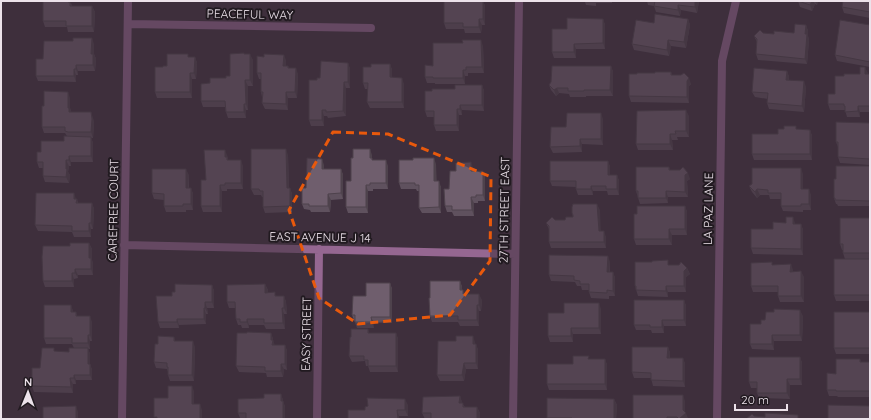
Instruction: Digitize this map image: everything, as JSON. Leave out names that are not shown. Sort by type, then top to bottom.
[{"type":"street","name":"CAREFREE COURT","points":[[122,419],[128,1]]},
{"type":"street","name":"27TH STREET EAST","points":[[512,419],[519,1]]},
{"type":"street","name":"LA PAZ LANE","points":[[717,419],[722,61],[736,1]]},
{"type":"street","name":"PEACEFUL WAY","points":[[128,24],[371,28]]},
{"type":"street","name":"EAST AVENUE J 14","points":[[124,244],[515,254]]},
{"type":"street","name":"EASY STREET","points":[[317,419],[319,249]]},
{"type":"highlighted area","points":[[333,132],[388,134],[491,177],[490,261],[450,315],[358,324],[319,298],[289,210]]},
{"type":"building","points":[[43,1],[68,1],[70,2],[70,6],[92,6],[92,26],[66,26],[66,21],[43,21]]},
{"type":"building","points":[[444,1],[483,1],[483,19],[479,19],[479,27],[463,27],[463,23],[444,23]]},
{"type":"building","points":[[655,1],[695,1],[695,7],[678,5],[678,10],[654,6]]},
{"type":"building","points":[[798,1],[812,1],[810,5]]},
{"type":"building","points":[[843,1],[870,1],[870,12],[842,7]]},
{"type":"building","points":[[655,14],[688,19],[684,42],[668,40],[667,50],[632,44],[636,20],[654,23]]},
{"type":"building","points":[[567,18],[603,19],[603,43],[574,44],[574,52],[552,52],[552,29],[567,29]]},
{"type":"building","points":[[840,20],[870,25],[870,62],[835,55]]},
{"type":"building","points":[[795,24],[806,25],[805,34],[807,34],[805,59],[756,54],[757,39],[754,36],[760,30],[763,33],[774,34],[774,31],[794,33]]},
{"type":"building","points":[[73,38],[92,38],[91,54],[93,54],[93,65],[76,65],[76,69],[74,69],[74,76],[36,76],[36,59],[43,59],[44,41],[73,41]]},
{"type":"building","points":[[462,40],[481,40],[482,67],[466,67],[466,70],[463,70],[463,78],[425,77],[425,65],[433,66],[433,43],[463,43]]},
{"type":"building","points":[[167,54],[188,54],[188,57],[195,57],[194,73],[190,73],[190,92],[155,92],[155,67],[167,66]]},
{"type":"building","points":[[230,54],[250,54],[250,80],[245,80],[246,104],[244,104],[244,112],[226,112],[225,101],[201,101],[201,84],[210,83],[210,78],[226,78],[226,76],[230,76]]},
{"type":"building","points":[[264,54],[284,55],[283,66],[288,66],[288,68],[296,68],[295,92],[286,92],[286,104],[262,103],[263,92],[261,92],[261,73],[257,73],[257,56],[264,57]]},
{"type":"building","points":[[321,61],[348,63],[348,82],[344,82],[343,111],[326,112],[326,110],[322,110],[322,120],[309,120],[309,80],[317,80],[317,78],[320,78]]},
{"type":"building","points":[[371,64],[390,64],[390,77],[402,78],[402,102],[367,102],[368,83],[363,83],[363,67],[371,67]]},
{"type":"building","points":[[552,66],[611,66],[610,90],[568,91],[568,88],[557,88],[554,90],[549,85],[551,82]]},
{"type":"building","points":[[860,67],[865,67],[865,74],[870,74],[870,106],[858,106],[858,111],[845,112],[844,104],[828,104],[828,94],[835,94],[835,76],[844,76],[844,74],[860,74]]},
{"type":"building","points":[[754,68],[787,71],[786,80],[804,81],[802,106],[767,103],[768,93],[752,92]]},
{"type":"building","points":[[671,72],[671,75],[681,75],[684,73],[689,78],[687,81],[687,97],[629,96],[629,74]]},
{"type":"building","points":[[455,85],[482,85],[482,105],[460,105],[460,109],[457,109],[457,125],[434,125],[434,111],[425,111],[425,91],[432,91],[432,89],[455,89]]},
{"type":"building","points":[[44,91],[68,92],[69,112],[91,112],[91,132],[68,132],[65,131],[65,127],[42,127]]},
{"type":"building","points":[[686,110],[686,131],[675,131],[676,134],[670,134],[670,144],[636,144],[637,111]]},
{"type":"building","points":[[567,113],[601,113],[601,139],[580,139],[580,146],[550,147],[551,127],[566,127]]},
{"type":"building","points":[[836,122],[870,123],[870,159],[838,157]]},
{"type":"building","points":[[784,126],[796,126],[796,129],[810,130],[810,154],[752,154],[752,134],[778,134],[778,129],[784,129]]},
{"type":"building","points":[[64,136],[91,137],[91,156],[69,156],[69,160],[66,160],[66,177],[43,176],[43,162],[37,162],[37,152],[41,152],[41,141],[64,141]]},
{"type":"building","points":[[251,149],[286,149],[287,188],[290,188],[290,206],[263,207],[263,191],[260,191],[259,189],[251,189]]},
{"type":"building","points":[[353,149],[370,149],[370,158],[372,158],[372,160],[386,160],[386,183],[370,183],[370,185],[366,185],[366,207],[346,207],[346,181],[351,181],[351,158],[353,158]]},
{"type":"building","points":[[204,150],[225,150],[225,157],[227,157],[227,160],[241,160],[241,183],[225,183],[225,185],[220,185],[220,206],[201,206],[201,180],[206,180]]},
{"type":"building","points":[[307,158],[322,159],[322,169],[341,169],[341,193],[328,194],[328,206],[309,206],[309,204],[302,204],[302,188],[306,188]]},
{"type":"building","points":[[413,158],[434,158],[434,181],[439,181],[439,207],[419,208],[419,185],[415,185],[415,183],[399,183],[399,160],[413,160]]},
{"type":"building","points":[[550,161],[608,161],[608,175],[617,175],[617,189],[606,189],[606,186],[591,186],[591,189],[576,189],[576,181],[550,181]]},
{"type":"building","points":[[471,162],[471,171],[483,171],[483,195],[471,197],[472,210],[452,210],[452,206],[445,206],[444,189],[449,189],[450,171],[456,171],[456,163]]},
{"type":"building","points":[[836,166],[870,166],[870,201],[835,200],[834,179],[836,179]]},
{"type":"building","points":[[636,167],[669,167],[669,170],[680,170],[683,167],[688,173],[685,175],[685,192],[666,191],[666,198],[638,198],[638,191],[636,191]]},
{"type":"building","points":[[752,168],[801,168],[801,189],[809,189],[809,204],[801,204],[801,206],[781,206],[781,193],[768,193],[768,190],[757,189],[755,192],[749,186],[752,184]]},
{"type":"building","points":[[152,169],[186,169],[186,188],[191,188],[191,204],[183,204],[183,206],[164,206],[164,194],[152,193]]},
{"type":"building","points":[[36,193],[74,193],[74,199],[77,199],[76,203],[92,203],[89,231],[72,231],[72,226],[35,225]]},
{"type":"building","points":[[573,204],[597,204],[599,231],[604,231],[604,242],[549,242],[549,226],[546,223],[552,217],[555,220],[565,220],[566,217],[573,217]]},
{"type":"building","points":[[637,206],[685,206],[685,229],[669,229],[669,239],[634,239],[634,214],[637,214]]},
{"type":"building","points":[[786,217],[793,217],[793,224],[801,224],[801,249],[751,248],[751,229],[773,229],[773,222],[786,223]]},
{"type":"building","points":[[840,218],[870,218],[870,253],[843,253],[843,244],[840,244]]},
{"type":"building","points":[[70,243],[89,243],[91,269],[75,269],[75,273],[72,273],[72,281],[43,281],[43,246],[70,246]]},
{"type":"building","points":[[549,255],[608,256],[607,272],[613,272],[613,291],[607,290],[607,293],[589,292],[589,284],[580,284],[580,281],[574,280],[574,276],[549,275]]},
{"type":"building","points":[[834,259],[870,259],[870,295],[834,295]]},
{"type":"building","points":[[668,260],[668,265],[679,265],[681,262],[687,268],[684,271],[684,286],[666,286],[666,291],[636,290],[635,262]]},
{"type":"building","points":[[772,262],[772,265],[791,264],[790,272],[801,271],[801,296],[778,296],[778,286],[751,286],[751,263]]},
{"type":"building","points":[[430,281],[460,281],[460,290],[463,290],[463,294],[479,294],[477,320],[458,320],[458,316],[430,316]]},
{"type":"building","points":[[366,283],[390,283],[390,317],[371,317],[372,322],[355,322],[355,315],[352,315],[353,296],[366,296]]},
{"type":"building","points":[[175,284],[212,285],[212,302],[205,302],[204,319],[177,319],[177,322],[158,322],[156,296],[172,296],[172,292],[175,292]]},
{"type":"building","points":[[265,284],[265,293],[275,292],[275,296],[284,296],[284,308],[282,308],[283,323],[264,323],[264,319],[247,319],[247,322],[240,322],[240,319],[236,319],[235,302],[227,302],[227,285]]},
{"type":"building","points":[[634,300],[684,300],[684,320],[662,320],[662,327],[634,325]]},
{"type":"building","points":[[564,303],[599,303],[599,328],[571,328],[571,336],[548,336],[548,313],[564,313]]},
{"type":"building","points":[[44,305],[71,305],[71,312],[76,312],[76,316],[90,316],[90,335],[88,335],[88,343],[72,343],[72,338],[44,338]]},
{"type":"building","points":[[774,309],[800,310],[800,335],[772,335],[772,344],[750,344],[750,324],[761,324],[761,320],[765,320],[766,312],[774,312]]},
{"type":"building","points":[[834,312],[870,312],[870,348],[834,348]]},
{"type":"building","points":[[351,329],[368,329],[368,333],[396,333],[396,366],[368,366],[368,360],[364,360],[364,356],[349,356]]},
{"type":"building","points":[[237,333],[271,333],[271,340],[273,340],[272,345],[285,345],[285,364],[281,364],[281,371],[265,371],[265,367],[236,366]]},
{"type":"building","points":[[158,336],[174,337],[174,341],[193,341],[192,375],[168,375],[167,363],[154,362],[155,344],[158,344]]},
{"type":"building","points":[[456,336],[473,336],[473,344],[476,344],[476,363],[464,363],[462,375],[437,375],[438,341],[456,341]]},
{"type":"building","points":[[632,347],[668,347],[667,358],[683,358],[683,381],[651,380],[651,373],[632,372]]},
{"type":"building","points":[[42,348],[54,348],[54,351],[69,352],[69,348],[88,348],[90,375],[74,375],[74,378],[70,378],[71,387],[32,386],[32,368],[40,368]]},
{"type":"building","points":[[573,356],[589,356],[588,359],[605,359],[605,384],[547,384],[547,364],[573,364]]},
{"type":"building","points":[[749,357],[800,357],[800,379],[787,379],[787,393],[757,393],[757,382],[749,382]]},
{"type":"building","points":[[836,359],[860,359],[860,362],[870,362],[870,391],[827,390],[827,373],[836,374]]},
{"type":"building","points":[[168,386],[192,386],[192,404],[200,404],[200,419],[157,419],[157,417],[154,417],[154,398],[168,398]]},
{"type":"building","points":[[264,394],[281,394],[281,401],[283,401],[283,419],[246,419],[246,413],[238,413],[238,399],[264,398]]},
{"type":"building","points":[[633,395],[683,395],[683,410],[686,413],[679,419],[677,417],[667,417],[667,419],[633,419]]},
{"type":"building","points":[[460,396],[459,403],[463,403],[463,407],[477,407],[477,419],[431,419],[431,413],[422,413],[423,397]]},
{"type":"building","points":[[367,398],[405,399],[405,410],[397,410],[398,419],[348,419],[348,410],[365,410],[365,407],[368,406]]},
{"type":"building","points":[[547,398],[614,399],[614,419],[547,418]]},
{"type":"building","points":[[828,405],[870,406],[870,419],[828,419]]},
{"type":"building","points":[[76,406],[76,419],[43,419],[43,407]]},
{"type":"building","points":[[765,413],[798,415],[798,419],[746,419],[752,414],[754,416],[765,417]]}]
